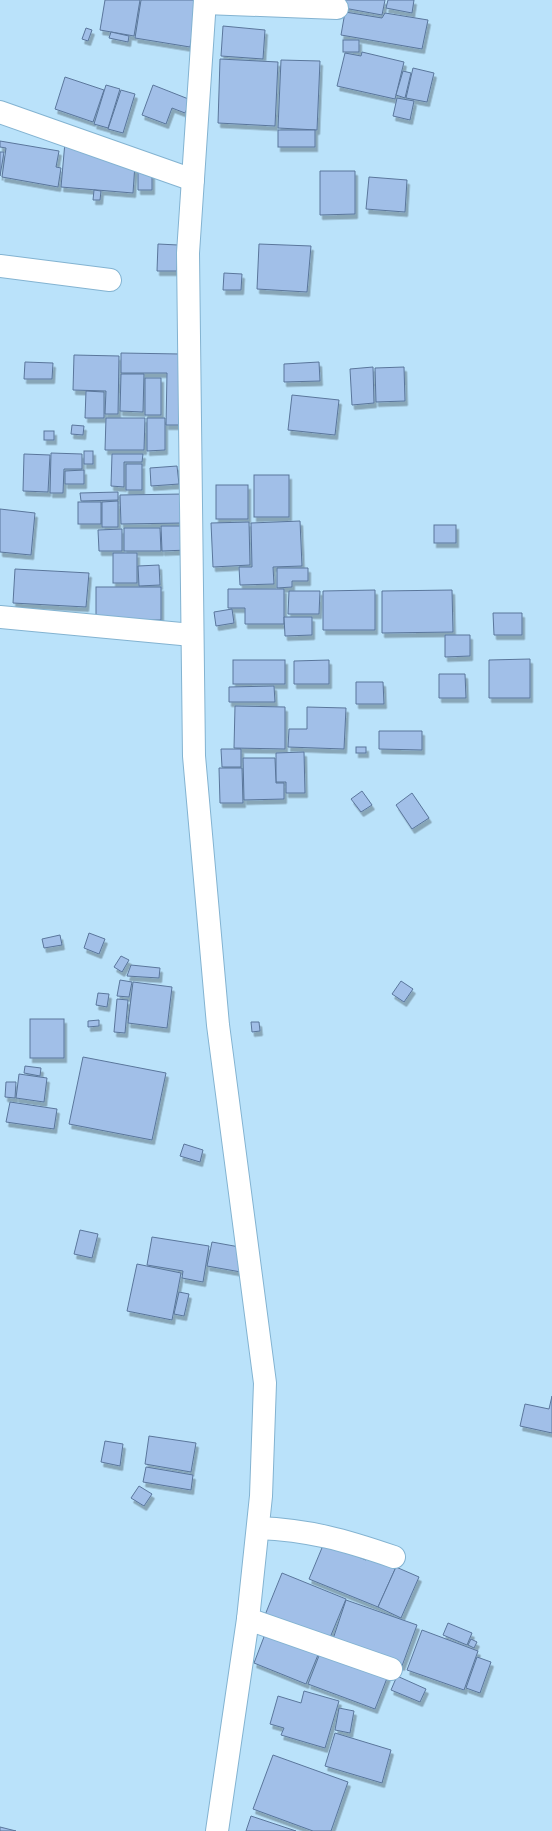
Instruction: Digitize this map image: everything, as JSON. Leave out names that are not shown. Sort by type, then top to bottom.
[{"type":"street","points":[[216,1831],[248,1618],[258,1528],[261,1496],[265,1383],[217,1017],[194,756],[188,253],[205,1],[337,8]]},
{"type":"street","points":[[0,112],[193,180]]},
{"type":"street","points":[[0,266],[110,280]]},
{"type":"street","points":[[0,617],[192,635]]},
{"type":"street","points":[[258,1528],[286,1529],[320,1534],[351,1542],[394,1557]]},
{"type":"street","points":[[248,1618],[392,1669]]},
{"type":"building","points":[[105,0],[140,0],[134,36],[100,30]]},
{"type":"building","points":[[141,0],[198,0],[190,47],[135,38]]},
{"type":"building","points":[[345,0],[385,0],[382,15],[344,8]]},
{"type":"building","points":[[388,0],[414,0],[412,13],[386,8]]},
{"type":"building","points":[[345,12],[382,18],[385,13],[428,20],[422,49],[341,35]]},
{"type":"building","points":[[223,26],[265,30],[263,59],[221,56]]},
{"type":"building","points":[[86,28],[92,30],[88,41],[82,39]]},
{"type":"building","points":[[111,32],[129,36],[128,42],[109,38]]},
{"type":"building","points":[[343,40],[359,40],[359,52],[343,52]]},
{"type":"building","points":[[362,52],[404,62],[395,99],[337,86],[345,53],[361,56]]},
{"type":"building","points":[[220,59],[278,62],[275,126],[218,123]]},
{"type":"building","points":[[281,60],[320,61],[317,130],[278,128]]},
{"type":"building","points":[[413,68],[434,73],[427,102],[406,98]]},
{"type":"building","points":[[403,71],[411,73],[405,98],[396,95]]},
{"type":"building","points":[[65,77],[104,90],[93,122],[55,109]]},
{"type":"building","points":[[106,85],[120,89],[108,128],[94,124]]},
{"type":"building","points":[[153,85],[191,100],[185,113],[172,108],[166,124],[142,115]]},
{"type":"building","points":[[121,90],[135,94],[123,133],[108,129]]},
{"type":"building","points":[[397,98],[414,101],[410,120],[393,116]]},
{"type":"building","points":[[278,130],[315,130],[315,147],[278,147]]},
{"type":"building","points":[[0,141],[59,151],[56,167],[61,168],[58,187],[2,177],[6,148],[0,147]]},
{"type":"building","points":[[65,142],[135,164],[133,193],[61,187]]},
{"type":"building","points":[[0,152],[4,152],[0,176]]},
{"type":"building","points":[[138,167],[152,168],[152,190],[138,190]]},
{"type":"building","points":[[320,171],[355,171],[355,214],[320,215]]},
{"type":"building","points":[[369,177],[407,180],[405,212],[366,209]]},
{"type":"building","points":[[94,190],[101,191],[100,200],[93,200]]},
{"type":"building","points":[[158,244],[178,245],[177,271],[157,271]]},
{"type":"building","points":[[259,244],[311,246],[307,292],[257,289]]},
{"type":"building","points":[[224,273],[242,274],[241,290],[223,290]]},
{"type":"building","points":[[121,353],[180,354],[179,425],[166,425],[167,373],[121,373]]},
{"type":"building","points":[[74,355],[119,356],[118,414],[105,414],[106,391],[73,390]]},
{"type":"building","points":[[25,362],[53,363],[52,379],[24,379]]},
{"type":"building","points":[[319,362],[320,381],[284,382],[284,364]]},
{"type":"building","points":[[373,367],[374,403],[352,405],[350,369]]},
{"type":"building","points":[[404,367],[405,401],[376,402],[375,368]]},
{"type":"building","points":[[121,374],[144,374],[143,412],[120,411]]},
{"type":"building","points":[[145,378],[161,378],[161,415],[145,415]]},
{"type":"building","points":[[86,391],[104,392],[104,418],[85,418]]},
{"type":"building","points":[[292,395],[339,400],[335,435],[288,430]]},
{"type":"building","points":[[106,418],[145,418],[144,450],[105,450]]},
{"type":"building","points":[[147,418],[165,418],[165,450],[147,451]]},
{"type":"building","points":[[72,425],[84,426],[83,435],[71,434]]},
{"type":"building","points":[[44,431],[54,431],[54,440],[44,440]]},
{"type":"building","points":[[84,451],[93,451],[93,464],[84,464]]},
{"type":"building","points":[[51,453],[82,454],[82,469],[64,469],[63,493],[50,493]]},
{"type":"building","points":[[24,454],[50,455],[48,492],[23,491]]},
{"type":"building","points":[[112,454],[143,454],[142,462],[124,462],[124,487],[111,486]]},
{"type":"building","points":[[126,464],[142,464],[142,490],[126,490]]},
{"type":"building","points":[[177,466],[179,484],[151,486],[150,468]]},
{"type":"building","points":[[84,470],[84,484],[65,484],[65,471]]},
{"type":"building","points":[[254,475],[289,475],[289,517],[254,517]]},
{"type":"building","points":[[216,485],[248,485],[248,519],[216,519]]},
{"type":"building","points":[[118,492],[118,500],[81,501],[80,493]]},
{"type":"building","points":[[183,494],[183,523],[121,524],[120,495]]},
{"type":"building","points":[[118,501],[118,527],[102,527],[102,502]]},
{"type":"building","points":[[78,502],[101,502],[101,524],[78,524]]},
{"type":"building","points":[[0,509],[35,513],[31,555],[0,552]]},
{"type":"building","points":[[300,521],[302,566],[273,567],[274,584],[240,585],[239,567],[252,567],[251,523]]},
{"type":"building","points":[[249,522],[250,565],[213,567],[211,523]]},
{"type":"building","points":[[434,525],[456,525],[456,543],[434,543]]},
{"type":"building","points":[[161,526],[188,526],[188,550],[162,551]]},
{"type":"building","points":[[124,528],[160,528],[161,551],[124,551]]},
{"type":"building","points":[[122,529],[122,551],[99,551],[98,530]]},
{"type":"building","points":[[113,553],[137,553],[137,583],[113,583]]},
{"type":"building","points":[[159,565],[160,585],[139,586],[138,566]]},
{"type":"building","points":[[277,568],[308,568],[308,581],[292,581],[292,587],[277,588]]},
{"type":"building","points":[[15,569],[89,573],[86,607],[13,603]]},
{"type":"building","points":[[96,587],[161,587],[161,620],[96,620]]},
{"type":"building","points":[[228,589],[284,589],[284,624],[245,624],[245,608],[228,608]]},
{"type":"building","points":[[375,590],[375,630],[323,630],[323,591]]},
{"type":"building","points":[[452,590],[453,632],[382,633],[382,591]]},
{"type":"building","points":[[289,591],[320,591],[319,614],[288,614]]},
{"type":"building","points":[[232,609],[234,623],[216,626],[214,612]]},
{"type":"building","points":[[493,613],[522,613],[522,635],[494,635]]},
{"type":"building","points":[[284,617],[312,617],[312,635],[285,636]]},
{"type":"building","points":[[445,635],[470,635],[470,656],[445,657]]},
{"type":"building","points":[[530,659],[530,698],[489,698],[489,660]]},
{"type":"building","points":[[233,660],[285,660],[285,684],[233,684]]},
{"type":"building","points":[[329,660],[329,684],[294,684],[294,661]]},
{"type":"building","points":[[439,674],[465,674],[466,698],[439,698]]},
{"type":"building","points":[[356,682],[383,682],[384,704],[356,704]]},
{"type":"building","points":[[274,686],[275,702],[229,702],[229,687]]},
{"type":"building","points":[[235,706],[285,707],[285,749],[234,748]]},
{"type":"building","points":[[307,707],[346,708],[344,749],[288,747],[289,729],[307,729]]},
{"type":"building","points":[[379,731],[422,731],[422,750],[379,749]]},
{"type":"building","points":[[356,747],[366,747],[366,753],[356,753]]},
{"type":"building","points":[[221,749],[241,749],[241,767],[222,767]]},
{"type":"building","points":[[304,752],[305,793],[286,793],[286,782],[276,782],[276,753]]},
{"type":"building","points":[[243,758],[275,758],[276,783],[284,783],[284,799],[244,800]]},
{"type":"building","points":[[219,768],[242,768],[243,803],[220,803]]},
{"type":"building","points":[[362,791],[372,805],[361,812],[351,799]]},
{"type":"building","points":[[412,793],[429,818],[412,829],[396,805]]},
{"type":"building","points":[[89,933],[105,939],[99,954],[84,948]]},
{"type":"building","points":[[60,935],[62,945],[44,948],[42,939]]},
{"type":"building","points":[[121,956],[129,960],[122,972],[114,967]]},
{"type":"building","points":[[131,965],[160,968],[159,978],[127,976]]},
{"type":"building","points":[[120,980],[132,982],[129,997],[117,996]]},
{"type":"building","points":[[401,981],[413,989],[404,1002],[392,994]]},
{"type":"building","points":[[133,982],[172,987],[167,1028],[128,1023]]},
{"type":"building","points":[[98,993],[109,994],[107,1007],[96,1005]]},
{"type":"building","points":[[117,999],[128,1000],[125,1033],[114,1032]]},
{"type":"building","points":[[30,1019],[64,1019],[64,1058],[30,1058]]},
{"type":"building","points":[[99,1020],[99,1026],[88,1027],[88,1021]]},
{"type":"building","points":[[251,1022],[259,1022],[260,1031],[252,1032]]},
{"type":"building","points":[[83,1057],[166,1073],[152,1140],[69,1124]]},
{"type":"building","points":[[25,1066],[41,1068],[40,1076],[24,1073]]},
{"type":"building","points":[[19,1074],[47,1078],[44,1102],[16,1098]]},
{"type":"building","points":[[6,1082],[16,1082],[15,1098],[5,1097]]},
{"type":"building","points":[[10,1102],[57,1109],[54,1129],[6,1122]]},
{"type":"building","points":[[184,1144],[203,1150],[200,1162],[180,1156]]},
{"type":"building","points":[[80,1230],[98,1234],[92,1258],[74,1254]]},
{"type":"building","points":[[152,1237],[209,1246],[203,1282],[182,1278],[183,1271],[147,1265]]},
{"type":"building","points":[[212,1242],[245,1248],[241,1272],[207,1266]]},
{"type":"building","points":[[137,1264],[181,1273],[172,1320],[127,1311]]},
{"type":"building","points":[[179,1292],[189,1294],[184,1316],[174,1314]]},
{"type":"building","points":[[552,1396],[552,1433],[520,1426],[525,1404],[549,1409]]},
{"type":"building","points":[[149,1436],[196,1443],[191,1472],[145,1464]]},
{"type":"building","points":[[105,1441],[123,1444],[120,1466],[101,1462]]},
{"type":"building","points":[[146,1467],[193,1475],[191,1490],[143,1482]]},
{"type":"building","points":[[139,1486],[152,1494],[144,1506],[131,1498]]},
{"type":"building","points":[[324,1543],[366,1560],[369,1555],[396,1567],[378,1607],[309,1579]]},
{"type":"building","points":[[396,1567],[419,1577],[401,1618],[378,1607]]},
{"type":"building","points":[[282,1573],[346,1599],[329,1640],[265,1615]]},
{"type":"building","points":[[346,1600],[417,1625],[402,1666],[332,1642]]},
{"type":"building","points":[[448,1623],[472,1633],[467,1645],[443,1635]]},
{"type":"building","points":[[267,1629],[320,1650],[306,1684],[254,1663]]},
{"type":"building","points":[[422,1630],[478,1651],[464,1690],[407,1670]]},
{"type":"building","points":[[471,1639],[477,1642],[474,1648],[468,1645]]},
{"type":"building","points":[[322,1648],[389,1673],[375,1709],[308,1684]]},
{"type":"building","points":[[477,1657],[491,1662],[480,1693],[466,1688]]},
{"type":"building","points":[[397,1676],[426,1689],[420,1702],[391,1690]]},
{"type":"building","points":[[304,1691],[339,1701],[325,1748],[281,1735],[284,1728],[270,1724],[278,1696],[301,1703]]},
{"type":"building","points":[[339,1708],[354,1711],[350,1733],[335,1730]]},
{"type":"building","points":[[335,1733],[391,1750],[382,1783],[325,1766]]},
{"type":"building","points":[[273,1755],[348,1782],[331,1831],[313,1831],[253,1809]]},
{"type":"building","points":[[251,1816],[296,1831],[246,1831]]},
{"type":"building","points":[[0,1827],[16,1831],[0,1831]]}]
